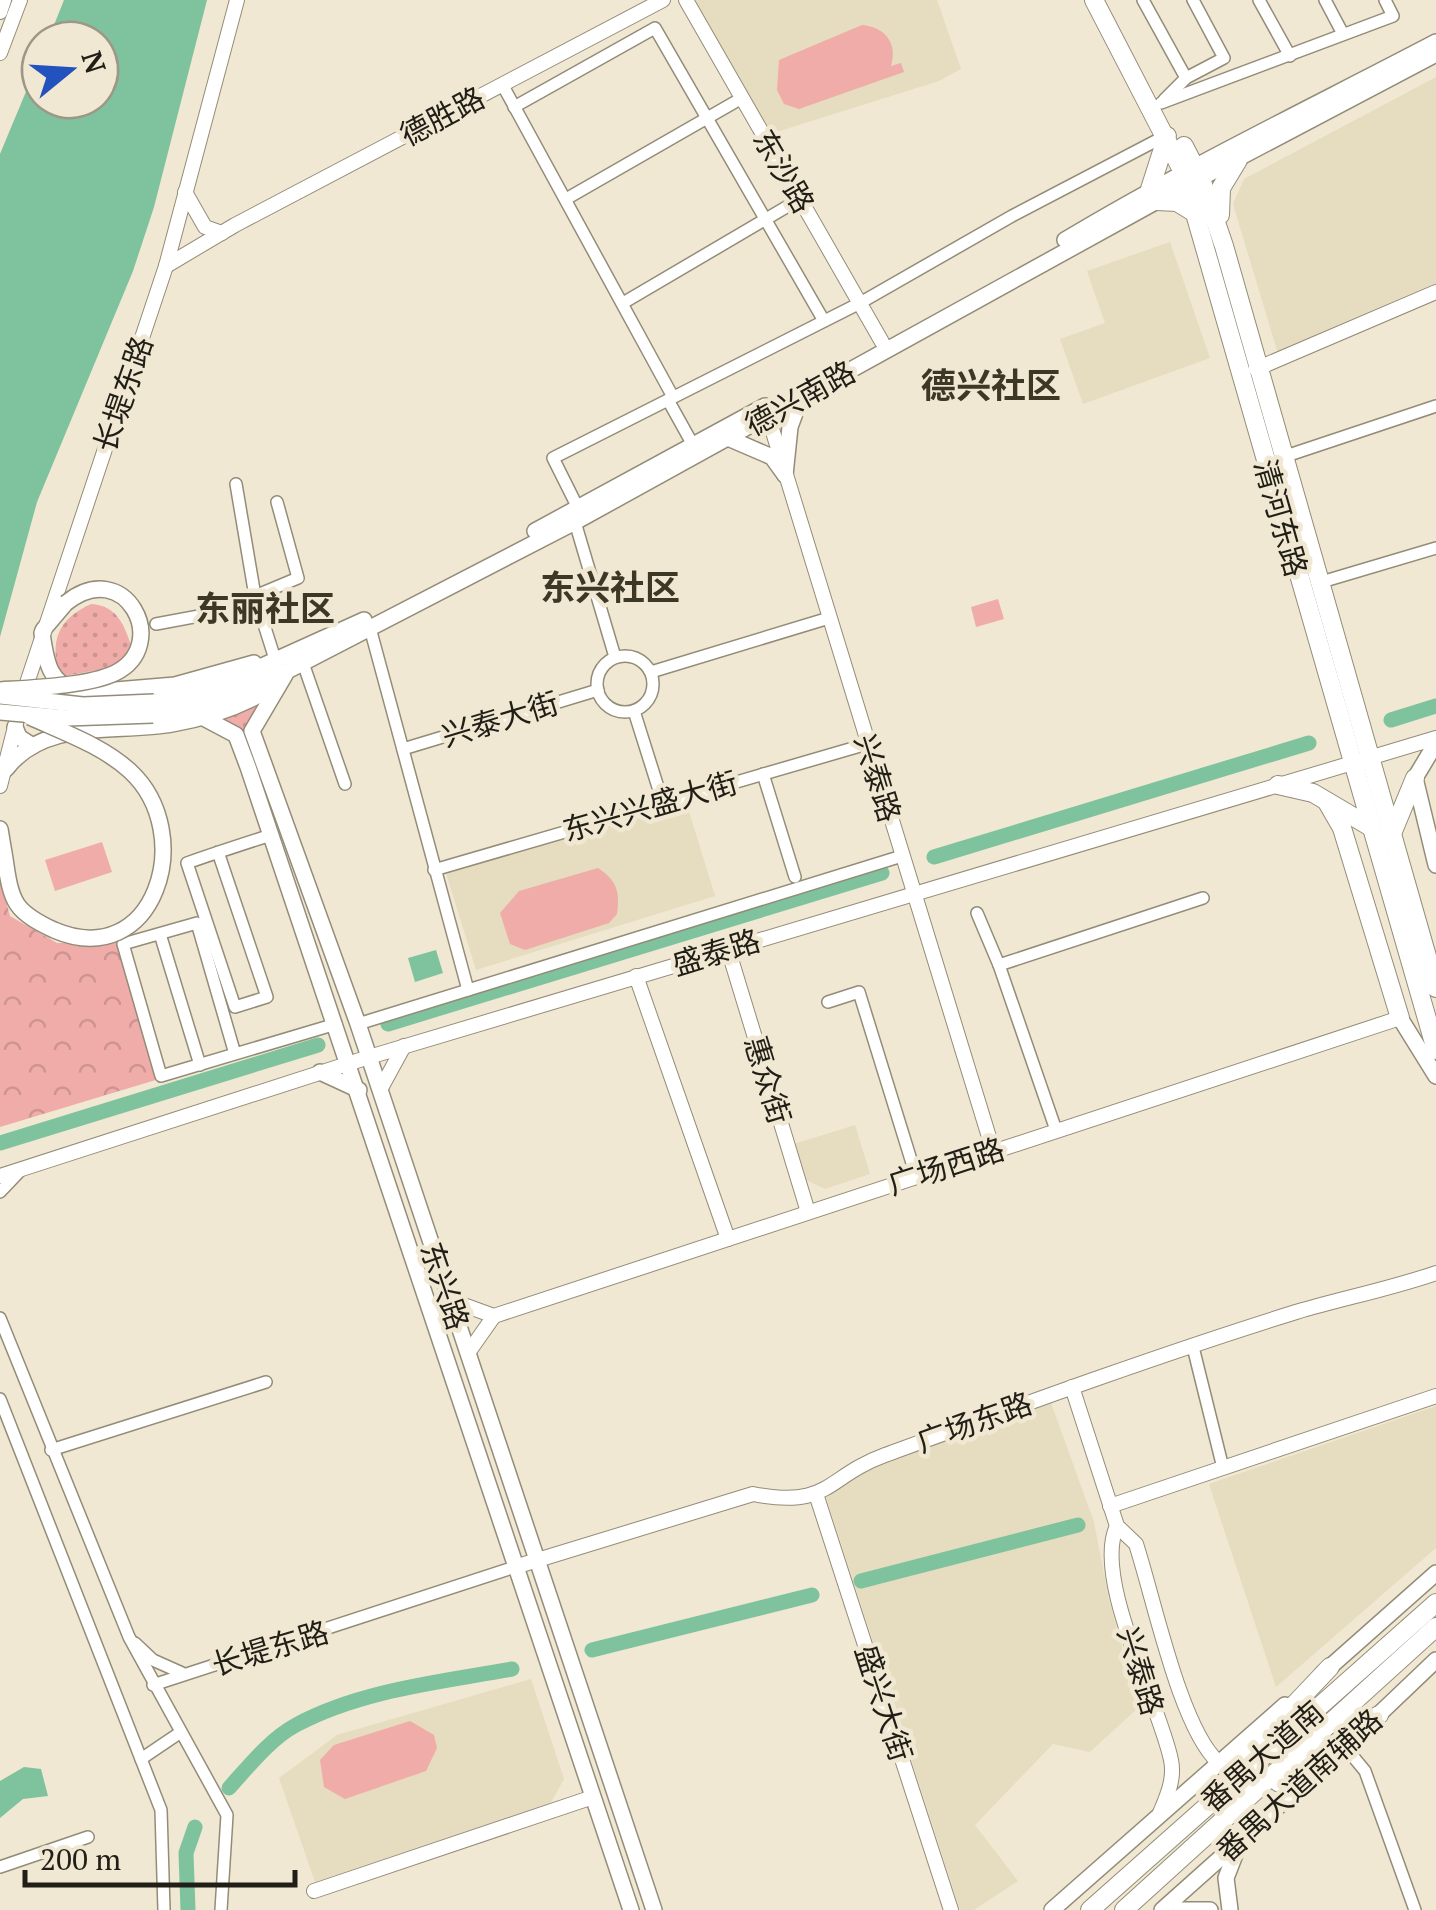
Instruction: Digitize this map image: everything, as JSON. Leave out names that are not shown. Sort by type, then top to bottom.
[{"type":"main road","name":"清河东路","points":[[1094,0],[1192,176],[1194,214],[1360,760],[1391,836],[1436,988]]},
{"type":"main road","name":"清河东路","points":[[1104,0],[1161,104],[1224,246],[1318,583],[1341,696]]},
{"type":"main road","name":"德兴南路","points":[[153,708],[207,691],[318,642],[728,438],[767,410],[882,342],[1436,42]]},
{"type":"main road","name":"德兴南路","points":[[1192,176],[1238,160],[1436,54]]},
{"type":"main road","points":[[1166,135],[1153,195],[1177,202],[1194,214]]},
{"type":"main road","points":[[1206,252],[1224,246],[1220,188],[1238,160]]},
{"type":"main road","name":"德兴南路","points":[[153,708],[212,702],[289,673],[576,515],[694,445],[801,397],[1153,195]]},
{"type":"main road","points":[[784,475],[790,427],[801,397]]},
{"type":"main road","points":[[728,438],[772,457],[784,475]]},
{"type":"main road","points":[[0,693],[113,674],[133,659],[140,632],[134,606],[115,591],[96,588],[66,602],[43,631],[53,678],[80,693]]},
{"type":"main road","points":[[82,731],[69,722],[64,706],[80,693],[175,684],[318,642]]},
{"type":"main road","points":[[6,769],[32,746],[82,731],[170,725],[202,717],[248,701],[289,673]]},
{"type":"main road","name":"东兴路","points":[[289,673],[252,730],[358,1024],[654,1910]]},
{"type":"main road","points":[[0,693],[67,704],[153,708]]},
{"type":"main road","points":[[0,712],[30,717],[153,708]]},
{"type":"main road","points":[[0,829],[16,903],[38,922],[76,937],[102,935],[127,925],[150,906],[162,874],[160,819],[134,774],[104,754],[30,717]]},
{"type":"main road","name":"东兴路","points":[[202,717],[236,735],[350,1063],[630,1910]]},
{"type":"main road","points":[[16,727],[19,737],[32,746]]},
{"type":"main road","points":[[1391,836],[1436,740]]},
{"type":"main road","name":"清河东路","points":[[1360,760],[1369,826],[1436,1050]]},
{"type":"main road","points":[[1415,778],[1436,865]]},
{"type":"main road","points":[[1278,785],[1314,793],[1369,826]]},
{"type":"main road","points":[[1327,802],[1342,828],[1400,1018],[1436,1076]]},
{"type":"main road","points":[[1366,906],[1389,898]]},
{"type":"main road","points":[[324,990],[343,984]]},
{"type":"main road","points":[[320,1072],[359,1090]]},
{"type":"main road","points":[[374,1137],[393,1130]]},
{"type":"main road","points":[[1052,1910],[1436,1574]]},
{"type":"main road","name":"番禺大道南","points":[[1124,1910],[1432,1618]]},
{"type":"main road","name":"番禺大道南","points":[[1090,1910],[1432,1618]]},
{"type":"main road","name":"番禺大道南辅路","points":[[1162,1910],[1346,1748],[1436,1660]]},
{"type":"main road","points":[[1145,1860],[1330,1667]]},
{"type":"main road","points":[[1221,1822],[1379,1715]]},
{"type":"main road","points":[[1230,1910],[1226,1878],[1244,1837]]},
{"type":"main road","points":[[1181,1910],[1210,1910]]},
{"type":"street","points":[[0,12],[4,0]]},
{"type":"street","points":[[0,53],[20,0]]},
{"type":"street","name":"长堤东路","points":[[0,786],[43,631],[166,266],[236,0]]},
{"type":"street","name":"德胜路","points":[[166,266],[664,0]]},
{"type":"street","name":"东沙路","points":[[686,0],[882,342]]},
{"type":"street","points":[[1144,0],[1186,78]]},
{"type":"street","points":[[1161,104],[1186,78],[1224,58],[1193,0]]},
{"type":"street","points":[[1259,0],[1290,56]]},
{"type":"street","points":[[1325,0],[1343,34]]},
{"type":"street","points":[[1161,104],[1393,16],[1384,0]]},
{"type":"street","points":[[514,107],[655,28],[824,321]]},
{"type":"street","points":[[502,84],[623,303],[694,445]]},
{"type":"street","points":[[566,199],[742,98]]},
{"type":"street","points":[[662,803],[634,711],[652,695],[651,672],[632,656],[615,657],[576,515],[552,458],[860,303],[1012,216],[1166,135]]},
{"type":"street","points":[[186,192],[205,228],[222,233]]},
{"type":"street","points":[[623,303],[800,199]]},
{"type":"street","points":[[1256,368],[1436,292]]},
{"type":"street","points":[[1283,457],[1436,406]]},
{"type":"street","name":"兴泰路","points":[[767,410],[993,1150]]},
{"type":"street","points":[[236,484],[256,600],[274,656]]},
{"type":"street","points":[[156,624],[256,600],[298,578],[278,502]]},
{"type":"street","points":[[1318,583],[1436,548]]},
{"type":"street","points":[[651,672],[828,618]]},
{"type":"street","points":[[370,628],[468,990]]},
{"type":"street","name":"兴泰大街","points":[[615,657],[601,668],[598,690],[616,711],[634,711]]},
{"type":"street","points":[[289,673],[344,784]]},
{"type":"street","name":"兴泰大街","points":[[403,749],[598,690]]},
{"type":"street","name":"盛泰路","points":[[0,1176],[404,1046],[1436,740]]},
{"type":"street","name":"东兴兴盛大街","points":[[434,870],[867,744]]},
{"type":"street","points":[[763,774],[794,877]]},
{"type":"street","points":[[218,852],[266,997],[235,1007],[187,862],[271,834]]},
{"type":"street","points":[[358,1024],[902,856]]},
{"type":"street","points":[[999,965],[1203,898]]},
{"type":"street","points":[[977,913],[1056,1130]]},
{"type":"street","points":[[236,1054],[197,922],[123,944],[161,1076],[200,1064],[236,1054],[336,1024]]},
{"type":"street","points":[[160,934],[200,1064]]},
{"type":"street","name":"惠众街","points":[[728,949],[808,1212]]},
{"type":"street","points":[[636,976],[728,1239]]},
{"type":"street","points":[[828,1002],[859,992],[916,1176]]},
{"type":"street","name":"广场西路","points":[[494,1316],[1400,1018]]},
{"type":"street","points":[[380,1090],[404,1046]]},
{"type":"street","points":[[0,1192],[22,1169]]},
{"type":"street","name":"广场东路","points":[[816,1496],[877,1458],[1072,1387],[1299,1312],[1436,1273]]},
{"type":"street","points":[[450,1300],[494,1316],[468,1353]]},
{"type":"street","points":[[0,1318],[128,1637],[178,1734],[226,1814],[220,1910]]},
{"type":"street","points":[[1193,1347],[1224,1468]]},
{"type":"street","points":[[51,1450],[266,1382]]},
{"type":"street","name":"兴泰路","points":[[1072,1387],[1117,1526],[1136,1544],[1189,1721],[1203,1749],[1218,1762]]},
{"type":"street","points":[[1110,1506],[1436,1396]]},
{"type":"street","points":[[0,1399],[162,1810],[164,1910]]},
{"type":"street","points":[[518,1566],[753,1494],[784,1499],[816,1496]]},
{"type":"street","name":"盛兴大街","points":[[816,1496],[951,1910]]},
{"type":"street","name":"兴泰路","points":[[1117,1526],[1111,1538],[1118,1592],[1172,1762],[1171,1786],[1160,1813]]},
{"type":"street","name":"长堤东路","points":[[128,1637],[153,1660],[182,1673],[257,1655],[518,1566]]},
{"type":"street","points":[[153,1685],[182,1673]]},
{"type":"street","points":[[141,1759],[178,1734]]},
{"type":"street","points":[[1346,1748],[1365,1771],[1415,1910]]},
{"type":"street","points":[[314,1891],[593,1796]]},
{"type":"street","points":[[0,1867],[88,1837]]},
{"type":"shaded area","points":[[64,0],[207,0],[154,207],[133,271],[37,502],[0,637],[0,154],[20,106],[20,120],[120,120],[120,20],[56,20]]},
{"type":"shaded area","points":[[695,0],[937,0],[961,69],[939,81],[770,134]]},
{"type":"shaded area","points":[[1436,77],[1436,288],[1279,357],[1233,204],[1244,179]]},
{"type":"shaded area","points":[[1170,242],[1210,358],[1083,404],[1060,339],[1105,323],[1087,271]]},
{"type":"shaded area","points":[[686,802],[715,896],[476,970],[446,873]]},
{"type":"shaded area","points":[[436,950],[443,973],[415,982],[408,958]]},
{"type":"shaded area","points":[[855,1125],[870,1174],[825,1189],[806,1180],[794,1144]]},
{"type":"shaded area","points":[[1051,1403],[1094,1522],[1109,1600],[1139,1707],[1090,1752],[1053,1744],[975,1825],[1018,1881],[974,1910],[960,1910],[825,1494],[885,1461]]},
{"type":"shaded area","points":[[1436,1406],[1436,1548],[1276,1687],[1209,1484]]},
{"type":"shaded area","points":[[531,1679],[564,1779],[550,1804],[315,1882],[279,1778],[337,1735]]},
{"type":"shaded area","points":[[24,1767],[41,1769],[48,1796],[23,1799],[0,1818],[0,1781]]},
{"type":"green space","points":[[862,25],[877,29],[888,38],[893,50],[891,66],[901,63],[904,72],[799,109],[784,104],[777,90],[779,60]]},
{"type":"green space","points":[[998,599],[1004,619],[976,627],[971,607]]},
{"type":"green space","points":[[91,604],[114,613],[132,648],[119,666],[60,677],[56,653],[59,633],[71,617]]},
{"type":"green space","points":[[263,697],[246,736],[218,715]]},
{"type":"green space","points":[[102,842],[112,872],[55,891],[45,860]]},
{"type":"green space","points":[[598,868],[613,882],[617,893],[617,914],[609,923],[525,950],[510,944],[500,913],[519,891]]},
{"type":"green space","points":[[0,878],[10,916],[57,943],[121,943],[159,1079],[0,1127]]},
{"type":"green space","points":[[410,1721],[434,1735],[437,1748],[426,1771],[345,1799],[324,1787],[320,1760],[334,1745]]},
{"type":"waterway","points":[[1391,720],[1436,706]]},
{"type":"waterway","points":[[934,857],[1309,743]]},
{"type":"waterway","points":[[388,1024],[882,873]]},
{"type":"waterway","points":[[0,1143],[318,1045]]},
{"type":"waterway","points":[[861,1581],[1078,1525]]},
{"type":"waterway","points":[[592,1650],[812,1595]]},
{"type":"waterway","points":[[229,1788],[277,1738],[321,1713],[374,1695],[512,1669]]},
{"type":"waterway","points":[[188,1910],[186,1853],[195,1827]]},
{"type":"district","name":"德兴社区","points":[[991,385]]},
{"type":"district","name":"东兴社区","points":[[610,587]]},
{"type":"district","name":"东丽社区","points":[[265,608]]}]
